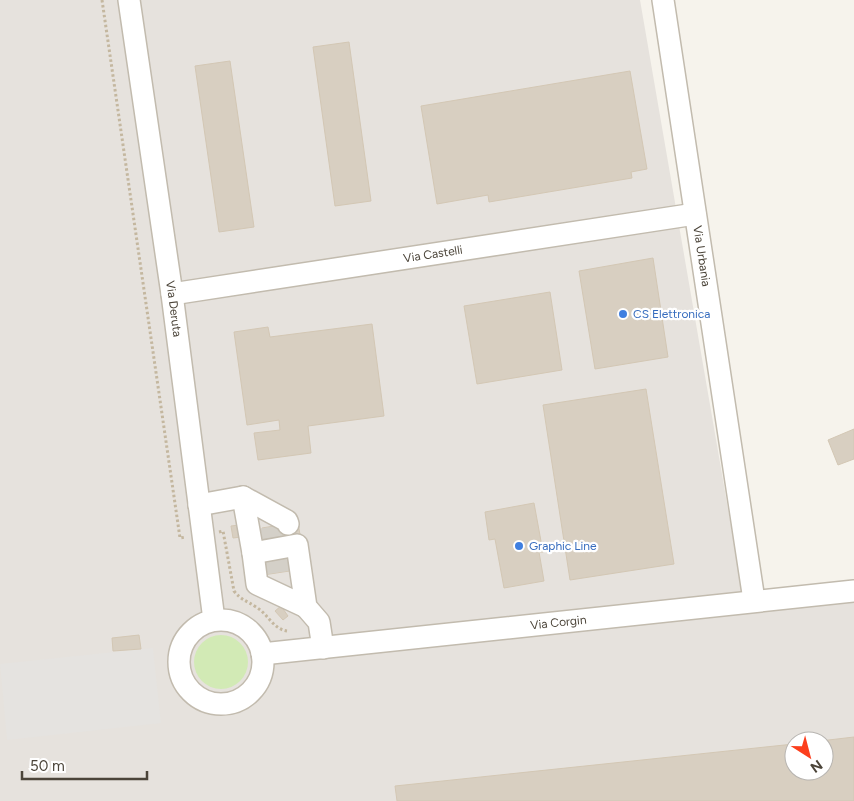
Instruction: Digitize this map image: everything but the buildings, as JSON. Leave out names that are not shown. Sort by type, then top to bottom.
[{"type":"street","name":"Via Deruta","points":[[128,0],[172,294],[214,620]]},
{"type":"street","name":"Via Urbania","points":[[663,0],[754,600]]},
{"type":"street","name":"Via Castelli","points":[[172,294],[695,214]]},
{"type":"street","points":[[199,505],[243,497]]},
{"type":"street","points":[[243,497],[276,549],[300,604],[319,622],[323,648]]},
{"type":"street","points":[[243,497],[276,549]]},
{"type":"street","points":[[276,549],[297,545],[300,604]]},
{"type":"street","name":"Via Corgin","points":[[262,654],[754,600],[854,591]]},
{"type":"street","points":[[214,620],[227,620],[240,624],[258,642],[262,654],[263,668],[259,681],[250,692],[239,700],[226,704],[212,703],[199,698],[188,690],[178,664],[184,640],[202,624],[214,620]]},
{"type":"shaded area","points":[[0,0],[640,0],[746,613],[854,602],[854,801],[0,801]]},
{"type":"shaded area","points":[[153,648],[161,723],[7,740],[0,664]]},
{"type":"green space","points":[[216,635],[226,635],[236,639],[244,647],[248,662],[244,677],[236,685],[226,689],[216,689],[206,685],[198,677],[194,667],[194,657],[198,647],[206,639]]},
{"type":"tunnel","points":[[271,527],[273,540]]},
{"type":"tunnel","points":[[286,557],[288,571]]},
{"type":"tunnel","points":[[266,560],[268,574]]},
{"type":"place","name":"CS Elettronica","points":[[623,314]]},
{"type":"place","name":"Graphic Line","points":[[519,546]]}]
